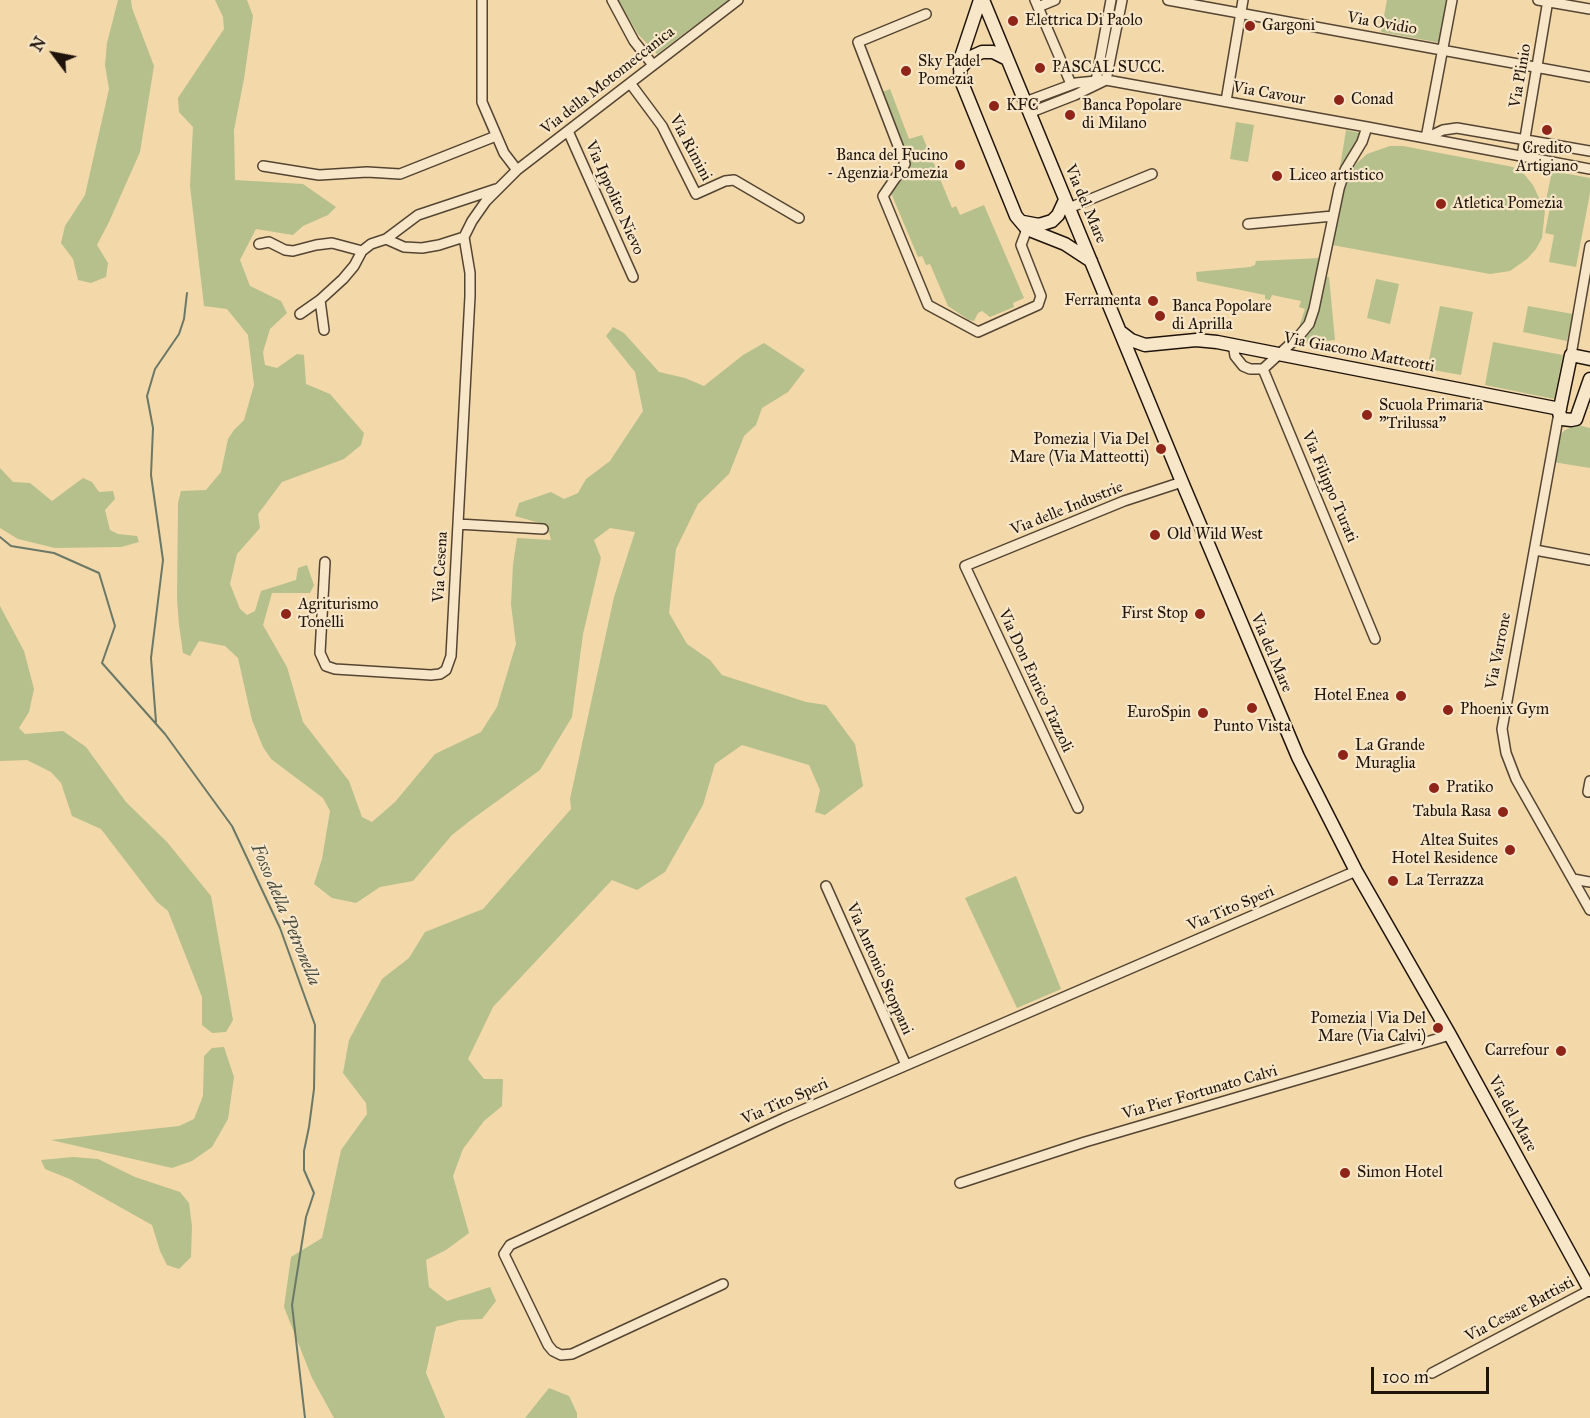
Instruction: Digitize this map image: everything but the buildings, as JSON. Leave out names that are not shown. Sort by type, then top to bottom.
[{"type":"main road","name":"Via del Mare","points":[[981,0],[1286,731],[1356,871],[1450,1035],[1590,1290]]},
{"type":"main road","points":[[981,0],[960,60],[960,78],[1023,225],[1065,244],[1091,261]]},
{"type":"main road","points":[[966,40],[978,31],[997,35]]},
{"type":"main road","points":[[959,70],[966,60],[978,52],[990,51],[1007,59]]},
{"type":"main road","points":[[1023,225],[1052,221],[1067,204]]},
{"type":"main road","points":[[1065,244],[1073,236],[1076,225]]},
{"type":"main road","points":[[1065,244],[1084,243]]},
{"type":"main road","points":[[1120,332],[1136,342],[1150,346]]},
{"type":"main road","name":"Via Giacomo Matteotti","points":[[1150,346],[1196,340],[1233,345],[1560,411],[1564,420],[1576,419]]},
{"type":"main road","points":[[1135,370],[1139,356],[1150,346]]},
{"type":"main road","points":[[1571,354],[1590,359]]},
{"type":"main road","name":"Via Varrone","points":[[1560,411],[1571,354]]},
{"type":"main road","points":[[1576,419],[1590,379]]},
{"type":"street","points":[[482,0],[482,98],[496,136],[507,158],[517,170]]},
{"type":"street","points":[[612,0],[634,41],[653,65]]},
{"type":"street","name":"Via della Motomeccanica","points":[[464,237],[472,221],[498,188],[517,170],[738,0]]},
{"type":"street","points":[[1055,0],[1036,3],[1071,84]]},
{"type":"street","points":[[1101,81],[1111,0]]},
{"type":"street","points":[[1027,107],[1080,93],[1101,81],[1122,0]]},
{"type":"street","name":"Via Ovidio","points":[[1168,0],[1590,77]]},
{"type":"street","points":[[1226,102],[1243,0]]},
{"type":"street","points":[[1426,138],[1452,0]]},
{"type":"street","points":[[1538,0],[1590,9]]},
{"type":"street","name":"Via Plinio","points":[[1522,156],[1548,1]]},
{"type":"street","points":[[926,14],[858,42],[905,164],[883,196],[928,305],[978,332],[1038,304],[1041,296],[1021,245],[1023,225]]},
{"type":"street","name":"Via Cavour","points":[[1027,107],[1071,84],[1101,81],[1367,127],[1590,169]]},
{"type":"street","name":"Via Rimini","points":[[630,83],[659,122],[696,194],[725,181],[734,180],[799,218]]},
{"type":"street","points":[[1233,345],[1235,356],[1243,366],[1250,369],[1263,369],[1299,336],[1311,320],[1342,178],[1362,142],[1367,127]]},
{"type":"street","points":[[1426,138],[1438,131],[1457,128],[1590,151]]},
{"type":"street","name":"Via Ippolito Nievo","points":[[568,132],[633,277]]},
{"type":"street","points":[[263,166],[319,175],[367,172],[400,174],[496,136]]},
{"type":"street","points":[[1067,204],[1152,174]]},
{"type":"street","name":"Via della Motomeccanica","points":[[362,251],[386,239],[417,215],[498,188]]},
{"type":"street","points":[[1248,224],[1334,216]]},
{"type":"street","points":[[386,239],[406,247],[422,248],[464,237]]},
{"type":"street","name":"Via Cesena","points":[[325,562],[320,653],[326,666],[335,669],[431,675],[440,674],[448,668],[451,656],[470,296],[470,273],[464,237]]},
{"type":"street","points":[[258,244],[269,242],[290,251],[322,244],[334,244],[362,251],[350,272],[320,300],[300,314]]},
{"type":"street","name":"Via Varrone","points":[[1571,354],[1590,246]]},
{"type":"street","points":[[320,300],[324,330]]},
{"type":"street","name":"Via Filippo Turati","points":[[1263,369],[1376,639]]},
{"type":"street","name":"Via Varrone","points":[[1560,411],[1503,714],[1502,733],[1513,772],[1590,910]]},
{"type":"street","name":"Via Varrone","points":[[1553,451],[1562,432],[1576,419]]},
{"type":"street","name":"Via delle Industrie","points":[[965,566],[1124,501],[1182,482]]},
{"type":"street","points":[[458,524],[543,529]]},
{"type":"street","points":[[1535,550],[1590,560]]},
{"type":"street","name":"Via Don Enrico Tazzoli","points":[[965,566],[1078,808]]},
{"type":"street","points":[[1588,792],[1590,781]]},
{"type":"street","name":"Via Tito Speri","points":[[723,1284],[572,1354],[564,1355],[555,1353],[549,1347],[504,1254],[510,1245],[769,1125],[1356,871]]},
{"type":"street","points":[[1573,879],[1590,882]]},
{"type":"street","name":"Via Antonio Stoppani","points":[[826,886],[906,1065]]},
{"type":"street","name":"Via Pier Fortunato Calvi","points":[[960,1183],[1096,1139],[1450,1035]]},
{"type":"street","name":"Via Cesare Battisti","points":[[1432,1373],[1590,1290]]},
{"type":"green space","points":[[118,0],[131,0],[154,66],[140,152],[97,245],[108,263],[106,277],[91,283],[78,280],[73,259],[61,243],[65,226],[85,195],[109,89],[105,65],[107,43]]},
{"type":"green space","points":[[215,0],[247,0],[253,16],[234,130],[235,180],[303,184],[336,207],[328,215],[303,226],[293,235],[256,229],[240,260],[250,286],[281,301],[287,313],[270,329],[263,352],[265,365],[277,368],[297,354],[304,355],[306,384],[330,394],[364,433],[361,445],[344,459],[282,482],[258,514],[260,528],[237,554],[230,584],[240,609],[247,615],[255,611],[261,591],[296,580],[298,568],[307,565],[314,585],[310,593],[272,593],[263,625],[287,667],[303,722],[349,781],[362,817],[372,822],[395,802],[435,754],[481,732],[497,707],[516,644],[511,604],[517,538],[551,540],[547,525],[515,516],[519,503],[551,492],[564,499],[578,493],[586,479],[610,461],[643,411],[635,372],[606,336],[613,327],[624,333],[659,372],[685,378],[704,386],[743,355],[764,343],[805,370],[788,392],[762,408],[756,425],[744,436],[729,474],[698,504],[676,549],[669,613],[687,644],[710,660],[722,675],[806,702],[826,705],[855,744],[863,786],[825,815],[815,812],[820,790],[809,765],[742,745],[715,764],[703,805],[665,872],[637,890],[612,880],[493,1007],[468,1059],[484,1079],[503,1079],[502,1106],[484,1121],[463,1149],[453,1176],[469,1233],[446,1250],[426,1260],[429,1287],[447,1301],[490,1287],[496,1301],[482,1319],[459,1320],[436,1327],[426,1373],[445,1418],[334,1418],[312,1378],[284,1307],[291,1257],[322,1238],[341,1150],[367,1114],[366,1103],[343,1073],[349,1040],[382,979],[409,958],[425,932],[483,909],[571,809],[570,799],[614,597],[635,532],[610,528],[594,540],[601,558],[583,634],[572,717],[540,770],[452,835],[413,881],[380,887],[356,903],[332,898],[314,884],[322,859],[330,811],[323,798],[271,759],[263,747],[252,720],[238,658],[225,646],[199,641],[190,656],[183,653],[179,625],[178,503],[181,491],[206,490],[221,472],[228,439],[244,420],[254,385],[248,335],[227,309],[204,306],[190,186],[193,127],[179,112],[178,98],[224,29],[223,17]]},
{"type":"green space","points":[[618,0],[729,0],[657,54],[638,34]]},
{"type":"green space","points":[[1387,0],[1449,0],[1441,43],[1381,32]]},
{"type":"green space","points":[[890,89],[909,139],[922,135],[952,208],[956,206],[960,215],[984,205],[1024,298],[1013,303],[1014,307],[990,317],[982,311],[978,313],[974,321],[969,320],[948,306],[930,264],[926,265],[922,256],[918,257],[891,193],[892,187],[903,173],[911,169],[880,93]]},
{"type":"green space","points":[[1236,122],[1254,125],[1248,162],[1230,159]]},
{"type":"green space","points":[[1346,130],[1360,133],[1340,167]]},
{"type":"green space","name":"Atletica Pomezia","points":[[1390,146],[1403,146],[1513,167],[1524,174],[1533,185],[1545,211],[1542,238],[1536,249],[1527,259],[1510,271],[1490,274],[1332,245],[1344,184],[1349,174],[1367,154]]},
{"type":"green space","points":[[1552,171],[1590,178],[1590,193],[1576,267],[1549,262],[1554,235],[1545,233],[1550,207],[1545,205]]},
{"type":"green space","points":[[1321,258],[1308,319],[1292,336],[1299,327],[1305,309],[1299,307],[1301,301],[1272,295],[1270,300],[1265,299],[1265,295],[1197,281],[1196,272],[1250,267],[1255,265],[1256,261]]},
{"type":"green space","points":[[1325,276],[1329,277],[1335,340],[1298,344],[1316,321]]},
{"type":"green space","points":[[1376,279],[1399,284],[1390,324],[1367,318]]},
{"type":"green space","points":[[1440,306],[1473,312],[1461,375],[1427,369]]},
{"type":"green space","points":[[1528,306],[1573,314],[1567,341],[1523,332]]},
{"type":"green space","points":[[1493,342],[1563,355],[1554,399],[1485,385]]},
{"type":"green space","points":[[1578,425],[1590,428],[1590,468],[1553,462],[1562,433]]},
{"type":"green space","points":[[0,468],[13,482],[30,483],[52,501],[83,478],[92,482],[99,492],[113,491],[115,499],[105,510],[110,530],[118,534],[137,536],[139,542],[121,547],[55,548],[18,539],[0,528]]},
{"type":"green space","points":[[0,606],[24,651],[34,689],[29,712],[19,728],[25,734],[63,731],[86,747],[126,802],[167,842],[211,896],[233,1020],[226,1032],[212,1033],[202,1025],[202,997],[168,911],[157,902],[101,829],[72,816],[61,783],[51,772],[27,760],[0,761]]},
{"type":"green space","points":[[1016,876],[1061,989],[1017,1008],[965,898]]},
{"type":"green space","points":[[224,1047],[234,1077],[228,1119],[212,1147],[192,1161],[172,1168],[51,1140],[179,1126],[194,1119],[203,1096],[204,1056],[212,1048]]},
{"type":"green space","points":[[73,1157],[98,1159],[135,1177],[180,1192],[189,1203],[192,1226],[191,1257],[179,1269],[167,1265],[152,1225],[70,1179],[45,1169],[41,1160]]},
{"type":"green space","points":[[549,1388],[569,1396],[577,1418],[525,1418]]},
{"type":"waterway","points":[[156,722],[151,658],[163,560],[151,475],[153,428],[147,396],[155,369],[179,334],[184,319],[187,293]]},
{"type":"waterway","name":"Fosso della Petronella","points":[[0,537],[11,546],[54,553],[99,573],[115,626],[102,663],[165,734],[232,826],[280,928],[315,1025],[314,1089],[304,1151],[304,1170],[314,1193],[306,1217],[292,1305],[305,1418]]},
{"type":"place","name":"Elettrica Di Paolo","points":[[1013,21]]},
{"type":"place","name":"Gargoni","points":[[1250,26]]},
{"type":"place","name":"PASCAL SUCC.","points":[[1040,68]]},
{"type":"place","name":"Sky Padel Pomezia","points":[[906,71]]},
{"type":"place","name":"Conad","points":[[1339,100]]},
{"type":"place","name":"KFC","points":[[994,106]]},
{"type":"place","name":"Banca Popolare di Milano","points":[[1070,115]]},
{"type":"place","name":"Credito Artigiano","points":[[1547,130]]},
{"type":"place","name":"Banca del Fucino - Agenzia Pomezia","points":[[960,165]]},
{"type":"place","name":"Liceo artistico","points":[[1277,176]]},
{"type":"place","name":"Atletica Pomezia","points":[[1441,204]]},
{"type":"place","name":"Ferramenta","points":[[1153,301]]},
{"type":"place","name":"Banca Popolare di Aprilla","points":[[1160,316]]},
{"type":"place","name":"Scuola Primaria \"Trilussa\"","points":[[1367,415]]},
{"type":"place","name":"Pomezia | Via Del Mare (Via Matteotti)","points":[[1161,449]]},
{"type":"place","name":"Old Wild West","points":[[1155,535]]},
{"type":"place","name":"Agriturismo Tonelli","points":[[286,614]]},
{"type":"place","name":"First Stop","points":[[1200,614]]},
{"type":"place","name":"Hotel Enea","points":[[1401,696]]},
{"type":"place","name":"Punto Vista","points":[[1252,708]]},
{"type":"place","name":"Phoenix Gym","points":[[1448,710]]},
{"type":"place","name":"EuroSpin","points":[[1203,713]]},
{"type":"place","name":"La Grande Muraglia","points":[[1343,755]]},
{"type":"place","name":"Pratiko","points":[[1434,788]]},
{"type":"place","name":"Tabula Rasa","points":[[1503,812]]},
{"type":"place","name":"Altea Suites Hotel Residence","points":[[1510,850]]},
{"type":"place","name":"La Terrazza","points":[[1393,881]]},
{"type":"place","name":"Pomezia | Via Del Mare (Via Calvi)","points":[[1438,1028]]},
{"type":"place","name":"Carrefour","points":[[1561,1051]]},
{"type":"place","name":"Simon Hotel","points":[[1345,1173]]}]
